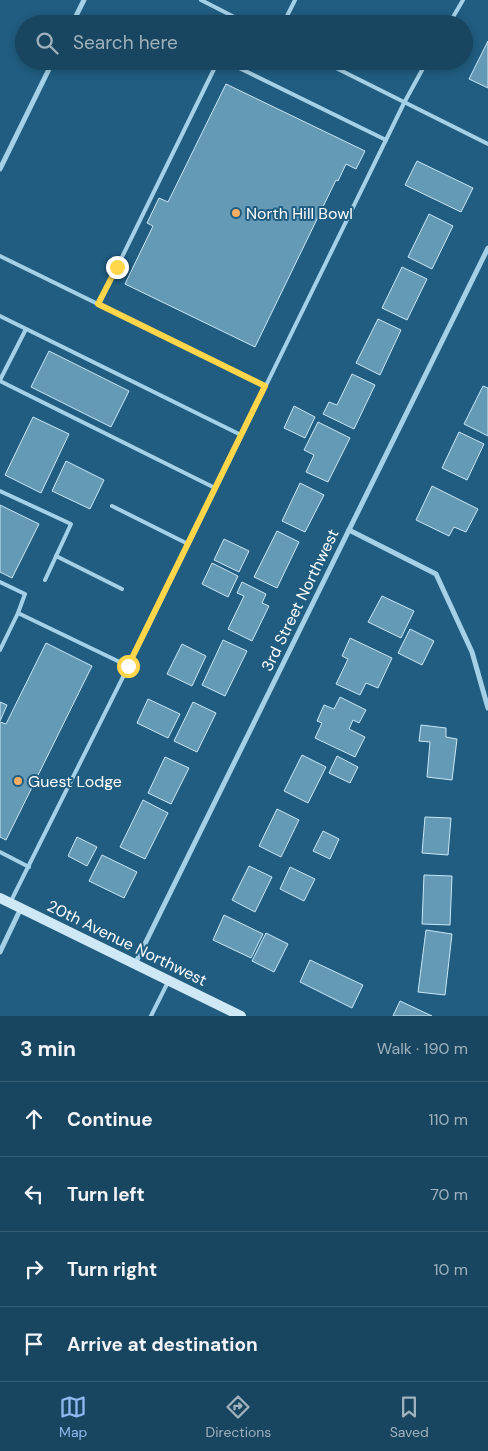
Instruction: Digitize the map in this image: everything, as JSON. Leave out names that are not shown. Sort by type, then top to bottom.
[{"type":"street","points":[[76,15],[84,0]]},
{"type":"street","points":[[0,169],[50,70]]},
{"type":"street","name":"3rd Street Northwest","points":[[135,964],[488,248]]},
{"type":"street","points":[[349,530],[436,574],[472,652],[488,708]]},
{"type":"street","name":"20th Avenue Northwest","points":[[0,898],[241,1016]]},
{"type":"street","points":[[0,952],[21,908]]},
{"type":"lane","points":[[201,0],[230,15]]},
{"type":"lane","points":[[288,15],[295,0]]},
{"type":"lane","points":[[454,15],[463,0]]},
{"type":"lane","points":[[98,304],[214,70]]},
{"type":"lane","points":[[243,70],[386,140]]},
{"type":"lane","points":[[340,70],[488,144]]},
{"type":"lane","points":[[11,903],[404,103],[423,70]]},
{"type":"lane","points":[[0,256],[265,386]]},
{"type":"lane","points":[[0,316],[241,435]]},
{"type":"lane","points":[[26,329],[0,380],[215,488]]},
{"type":"lane","points":[[0,491],[71,524],[45,580]]},
{"type":"lane","points":[[112,506],[188,544]]},
{"type":"lane","points":[[56,556],[122,589]]},
{"type":"lane","points":[[0,582],[25,594],[0,650]]},
{"type":"lane","points":[[18,613],[128,666]]},
{"type":"lane","points":[[0,852],[28,867]]},
{"type":"lane","points":[[151,1016],[169,980]]},
{"type":"building","points":[[488,41],[488,88],[469,79]]},
{"type":"building","name":"North Hill Bowl","points":[[226,84],[365,151],[356,169],[346,164],[338,181],[336,180],[255,347],[125,284],[153,226],[147,223],[159,198],[168,202]]},
{"type":"building","points":[[417,161],[473,188],[461,212],[405,185]]},
{"type":"building","points":[[429,214],[453,226],[432,269],[408,257]]},
{"type":"building","points":[[402,267],[427,279],[407,320],[382,308]]},
{"type":"building","points":[[378,319],[401,330],[380,375],[356,363]]},
{"type":"building","points":[[49,351],[129,391],[111,427],[31,387]]},
{"type":"building","points":[[352,374],[375,385],[354,429],[323,414],[329,402],[337,405]]},
{"type":"building","points":[[483,386],[488,388],[488,436],[464,424]]},
{"type":"building","points":[[294,406],[315,417],[305,438],[284,428]]},
{"type":"building","points":[[33,417],[69,434],[41,493],[5,475]]},
{"type":"building","points":[[318,422],[350,438],[328,482],[306,472],[314,455],[304,450]]},
{"type":"building","points":[[459,432],[484,444],[467,480],[442,468]]},
{"type":"building","points":[[66,461],[104,480],[90,509],[52,491]]},
{"type":"building","points":[[300,483],[324,495],[305,532],[282,521]]},
{"type":"building","points":[[432,486],[478,509],[466,532],[454,527],[449,536],[416,520]]},
{"type":"building","points":[[0,505],[39,524],[12,578],[0,572]]},
{"type":"building","points":[[277,531],[299,542],[277,588],[254,577]]},
{"type":"building","points":[[224,539],[249,551],[239,572],[214,560]]},
{"type":"building","points":[[212,563],[238,576],[228,597],[202,584]]},
{"type":"building","points":[[242,582],[266,594],[262,603],[269,606],[252,641],[228,629],[244,596],[237,593]]},
{"type":"building","points":[[382,596],[414,611],[401,638],[368,622]]},
{"type":"building","points":[[410,629],[434,641],[422,665],[398,653]]},
{"type":"building","points":[[350,638],[392,658],[378,688],[366,683],[360,695],[336,684],[348,659],[342,656]]},
{"type":"building","points":[[223,640],[247,651],[225,696],[202,685]]},
{"type":"building","name":"Guest Lodge","points":[[46,643],[92,666],[6,840],[0,837],[0,722],[6,724]]},
{"type":"building","points":[[182,644],[206,656],[192,686],[167,674]]},
{"type":"building","points":[[340,697],[366,710],[359,723],[353,720],[349,729],[365,737],[355,757],[315,738],[322,723],[317,721],[324,705],[334,709]]},
{"type":"building","points":[[148,699],[180,714],[168,738],[137,723]]},
{"type":"building","points":[[0,702],[7,705],[0,721]]},
{"type":"building","points":[[193,702],[216,713],[197,752],[174,741]]},
{"type":"building","points":[[421,725],[446,728],[446,737],[457,739],[452,780],[427,777],[430,742],[419,741]]},
{"type":"building","points":[[302,755],[326,767],[308,803],[284,791]]},
{"type":"building","points":[[337,756],[358,767],[350,783],[329,773]]},
{"type":"building","points":[[165,757],[189,768],[171,804],[148,793]]},
{"type":"building","points":[[143,800],[168,813],[145,859],[120,847]]},
{"type":"building","points":[[277,809],[299,820],[281,857],[259,846]]},
{"type":"building","points":[[425,817],[451,818],[448,855],[422,853]]},
{"type":"building","points":[[323,831],[339,839],[330,859],[313,851]]},
{"type":"building","points":[[77,837],[97,847],[87,866],[68,856]]},
{"type":"building","points":[[102,855],[137,872],[124,898],[89,881]]},
{"type":"building","points":[[249,866],[272,877],[255,912],[232,900]]},
{"type":"building","points":[[290,867],[315,879],[304,901],[280,889]]},
{"type":"building","points":[[424,875],[452,876],[450,925],[422,924]]},
{"type":"building","points":[[224,915],[263,934],[251,958],[213,940]]},
{"type":"building","points":[[426,930],[452,934],[445,995],[418,992]]},
{"type":"building","points":[[266,933],[288,944],[274,972],[252,961]]},
{"type":"building","points":[[310,960],[363,985],[352,1008],[300,982]]},
{"type":"building","points":[[400,1001],[432,1016],[393,1016]]},
{"type":"place","name":"North Hill Bowl","points":[[236,213]]},
{"type":"place","name":"Guest Lodge","points":[[18,781]]},
{"type":"route","points":[[117,267],[98,304],[265,386],[128,666]]}]
